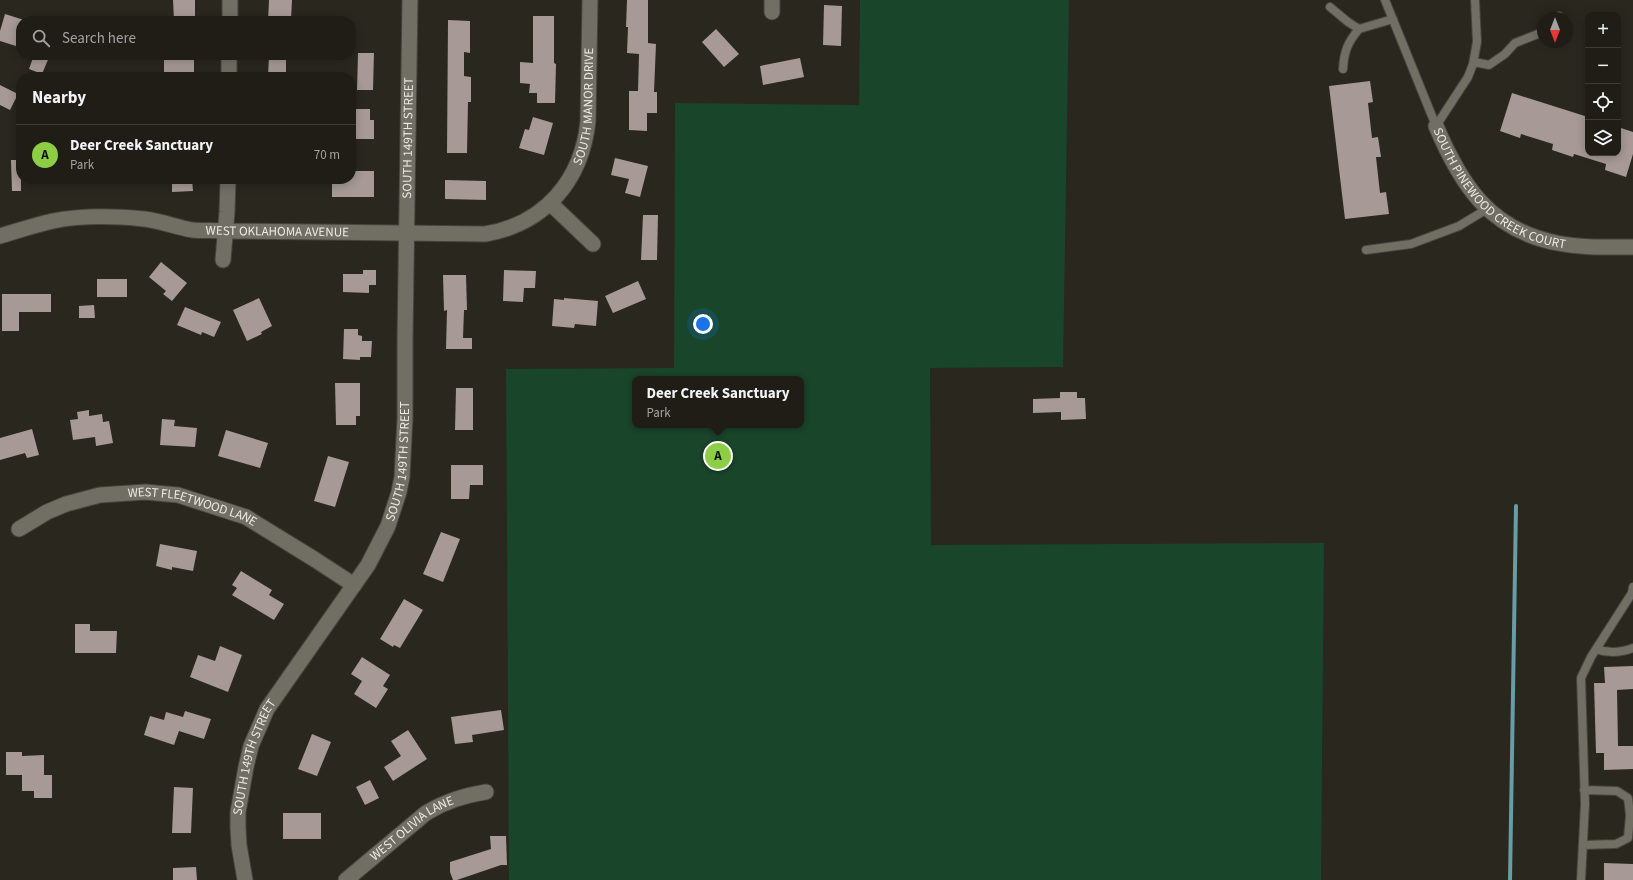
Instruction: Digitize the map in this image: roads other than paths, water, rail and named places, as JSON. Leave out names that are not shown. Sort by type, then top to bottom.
[{"type":"street","points":[[230,0],[230,16]]},
{"type":"street","name":"SOUTH 149TH STREET","points":[[245,880],[239,845],[238,812],[251,746],[267,708],[368,565],[388,526],[402,477],[405,418],[410,0]]},
{"type":"street","name":"SOUTH MANOR DRIVE","points":[[550,203],[563,190],[572,175],[582,153],[586,139],[588,121],[590,0]]},
{"type":"street","points":[[229,60],[229,72]]},
{"type":"street","name":"SOUTH PINEWOOD CREEK COURT","points":[[1436,126],[1450,158],[1461,177],[1478,200],[1487,209],[1516,228],[1537,238],[1550,241],[1582,246],[1633,247]]},
{"type":"street","points":[[223,260],[228,184]]},
{"type":"street","points":[[550,203],[593,244]]},
{"type":"street","name":"WEST OKLAHOMA AVENUE","points":[[0,236],[34,225],[54,221],[88,218],[144,219],[163,222],[192,230],[485,234],[499,231],[528,219],[550,203]]},
{"type":"street","name":"WEST FLEETWOOD LANE","points":[[18,529],[47,512],[66,504],[100,495],[145,492],[178,495],[246,517],[354,585]]},
{"type":"street","name":"WEST OLIVIA LANE","points":[[346,880],[426,813],[440,804],[459,797],[486,792]]},
{"type":"lane","points":[[1385,0],[1436,126]]},
{"type":"lane","name":"SOUTH PINEWOOD CREEK COURT","points":[[1436,126],[1468,77],[1474,62],[1477,42],[1475,0]]},
{"type":"lane","points":[[1330,7],[1359,29]]},
{"type":"lane","points":[[1343,68],[1349,42],[1359,29],[1392,19]]},
{"type":"lane","points":[[1474,62],[1489,65],[1505,54],[1515,43],[1537,34]]},
{"type":"lane","points":[[1366,250],[1411,244],[1459,226],[1487,209]]},
{"type":"lane","points":[[1581,880],[1584,790],[1581,678],[1596,649],[1633,592]]},
{"type":"lane","points":[[1596,649],[1604,652],[1622,652],[1633,648]]},
{"type":"lane","points":[[1583,845],[1616,844],[1628,838],[1630,815],[1628,798],[1617,791],[1584,790]]},
{"type":"waterway","points":[[1510,880],[1516,506]]},
{"type":"place","name":"Deer Creek Sanctuary","points":[[718,456]]}]
